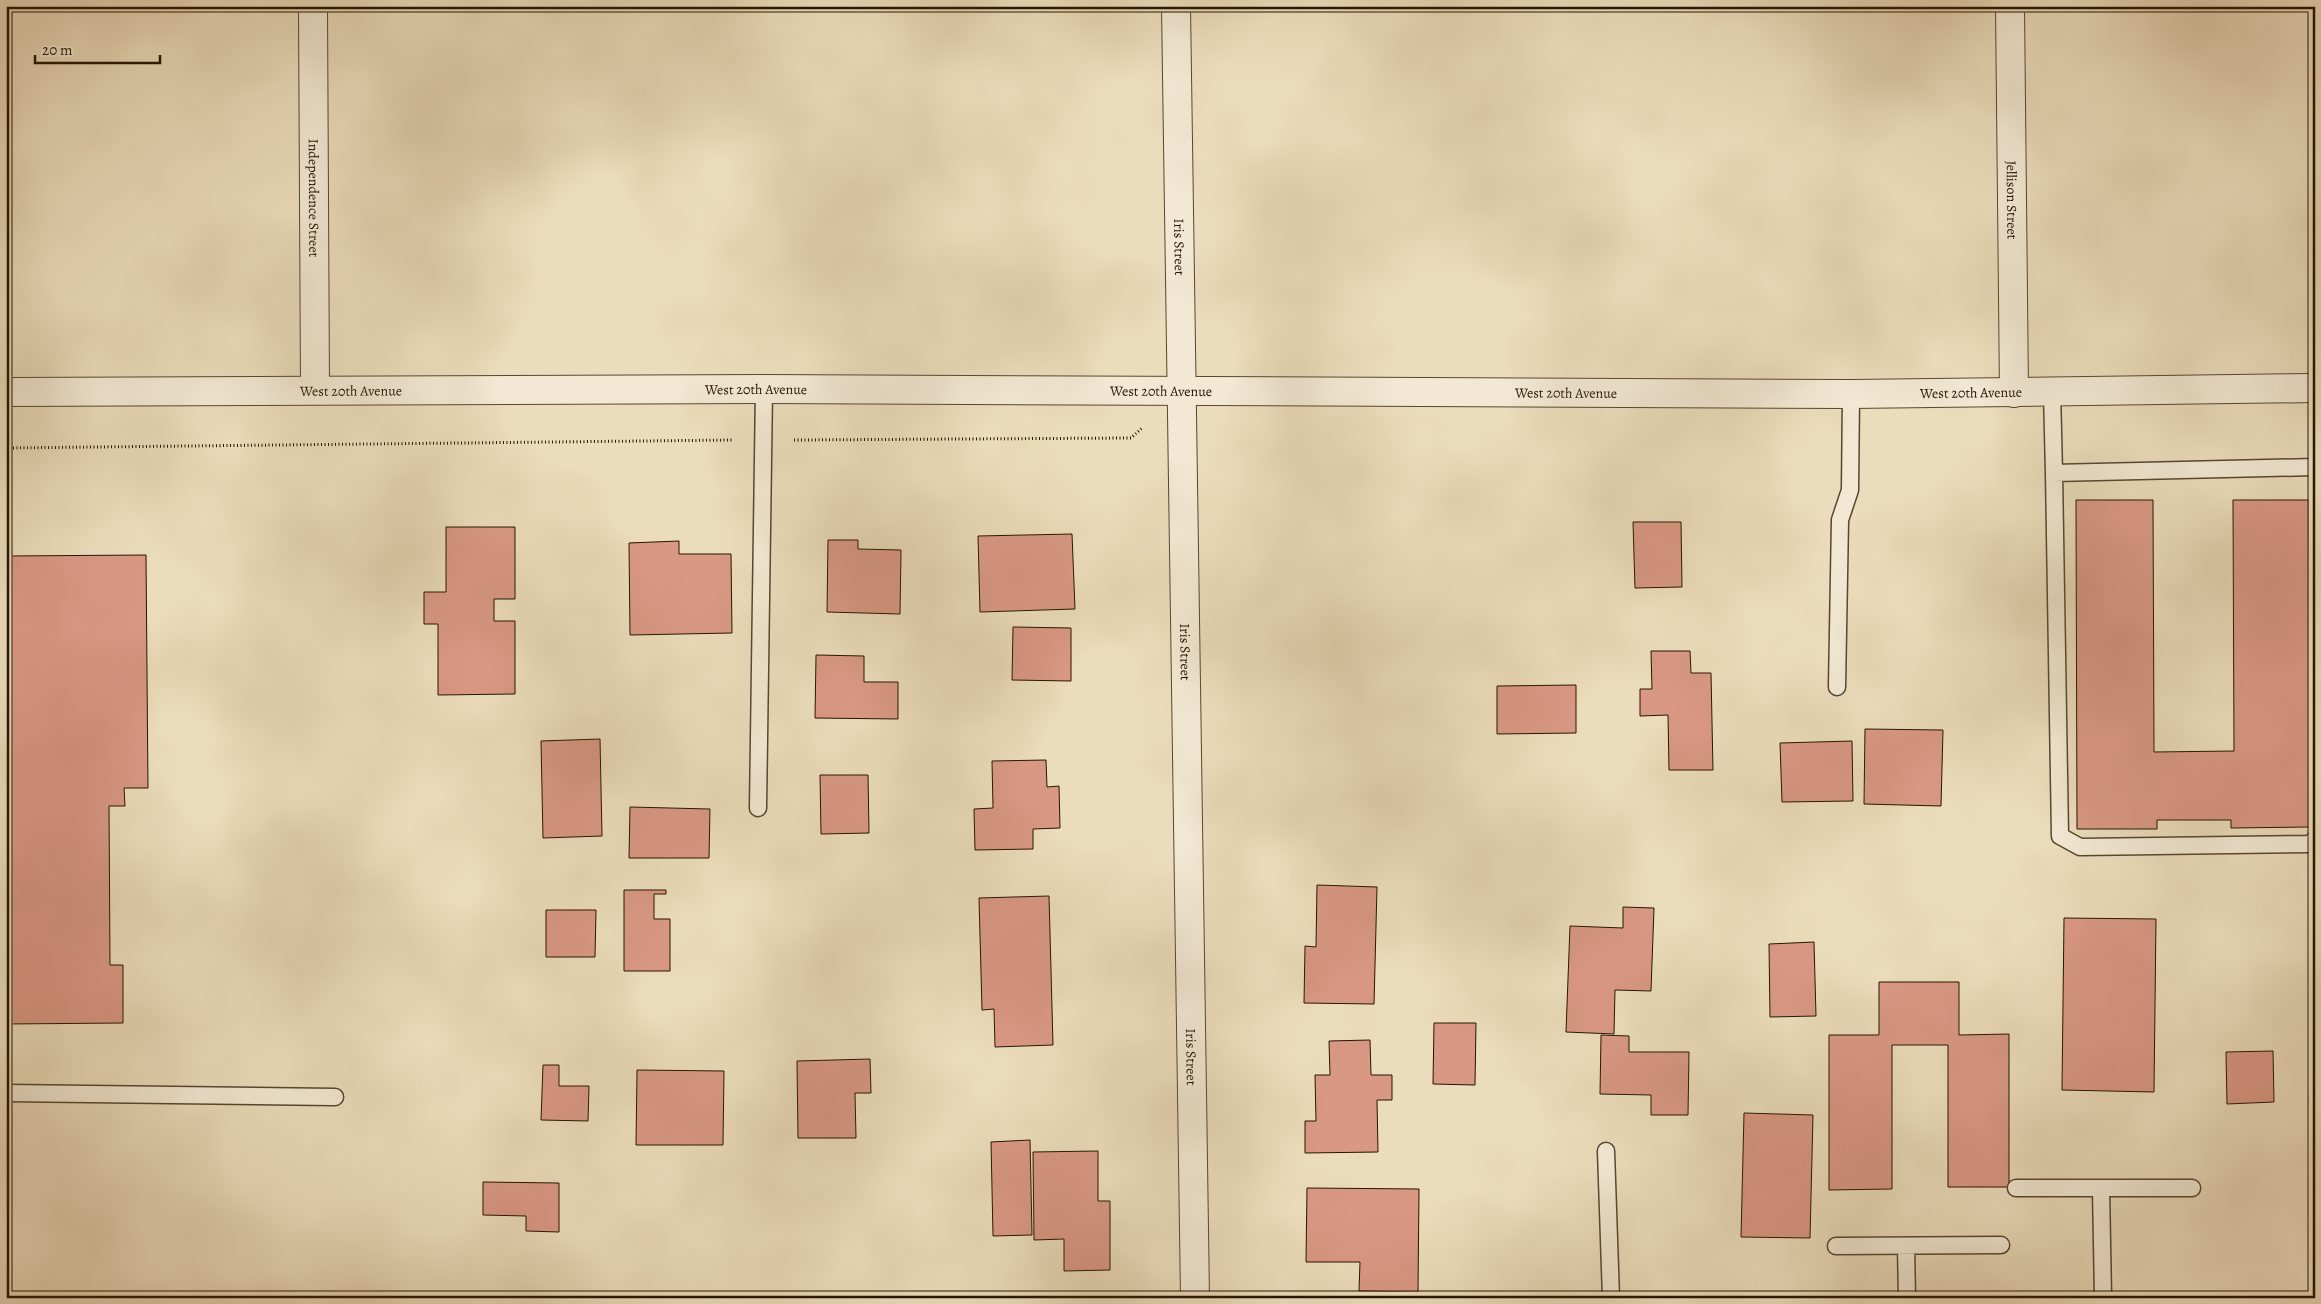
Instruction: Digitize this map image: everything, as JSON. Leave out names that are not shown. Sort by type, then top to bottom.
[{"type":"street","name":"Independence Street","points":[[313,6],[315,390]]},
{"type":"street","name":"Iris Street","points":[[1176,6],[1195,1298]]},
{"type":"street","name":"Jellison Street","points":[[2010,6],[2014,393]]},
{"type":"street","name":"West 20th Avenue","points":[[6,392],[1183,389],[1851,394],[2315,388]]},
{"type":"lane","points":[[758,808],[764,389]]},
{"type":"lane","points":[[2052,392],[2060,836],[2080,847],[2309,844],[2315,840]]},
{"type":"lane","points":[[1837,687],[1840,520],[1850,490],[1851,394]]},
{"type":"lane","points":[[2054,473],[2315,467]]},
{"type":"lane","points":[[6,1093],[335,1097]]},
{"type":"lane","points":[[1606,1152],[1612,1298]]},
{"type":"lane","points":[[2016,1188],[2192,1188]]},
{"type":"lane","points":[[2101,1188],[2103,1298]]},
{"type":"lane","points":[[1836,1246],[2001,1245]]},
{"type":"lane","points":[[1906,1246],[1907,1298]]},
{"type":"path","points":[[6,448],[1131,438],[1183,389]]},
{"type":"building","points":[[2076,500],[2153,500],[2154,752],[2234,751],[2233,500],[2309,500],[2310,827],[2231,828],[2231,820],[2157,820],[2157,829],[2077,829]]},
{"type":"building","points":[[1633,522],[1681,522],[1682,587],[1635,588]]},
{"type":"building","points":[[446,527],[515,527],[515,599],[494,599],[494,621],[515,621],[515,694],[438,695],[438,624],[424,624],[424,592],[446,592]]},
{"type":"building","points":[[1072,534],[1075,609],[980,612],[978,536]]},
{"type":"building","points":[[828,540],[858,540],[858,549],[901,550],[900,614],[827,612]]},
{"type":"building","points":[[679,541],[679,554],[731,554],[732,633],[630,635],[629,543]]},
{"type":"building","points":[[146,555],[148,788],[124,788],[125,806],[109,806],[110,965],[123,965],[123,1023],[6,1024],[6,556]]},
{"type":"building","points":[[1013,627],[1071,628],[1071,681],[1012,680]]},
{"type":"building","points":[[1651,651],[1690,651],[1691,673],[1711,673],[1713,770],[1669,770],[1668,715],[1640,716],[1640,689],[1652,689]]},
{"type":"building","points":[[816,655],[864,656],[864,682],[898,682],[898,719],[815,718]]},
{"type":"building","points":[[1576,685],[1576,733],[1497,734],[1497,686]]},
{"type":"building","points":[[1865,729],[1943,730],[1941,806],[1864,804]]},
{"type":"building","points":[[600,739],[602,836],[543,838],[541,741]]},
{"type":"building","points":[[1852,741],[1853,801],[1782,802],[1780,743]]},
{"type":"building","points":[[1046,760],[1047,787],[1059,786],[1060,828],[1033,829],[1033,849],[975,850],[974,809],[993,808],[992,761]]},
{"type":"building","points":[[820,775],[868,775],[869,833],[821,834]]},
{"type":"building","points":[[630,807],[710,809],[709,858],[629,858]]},
{"type":"building","points":[[1317,885],[1377,887],[1374,1004],[1304,1003],[1305,946],[1316,947]]},
{"type":"building","points":[[624,890],[666,890],[666,894],[654,894],[654,919],[670,919],[670,971],[624,971]]},
{"type":"building","points":[[1049,896],[1053,1045],[995,1047],[994,1009],[982,1010],[979,898]]},
{"type":"building","points":[[1623,907],[1654,908],[1651,991],[1615,990],[1614,1034],[1566,1032],[1570,926],[1623,928]]},
{"type":"building","points":[[546,910],[596,910],[595,957],[546,957]]},
{"type":"building","points":[[2064,918],[2156,919],[2154,1092],[2062,1090]]},
{"type":"building","points":[[1814,942],[1816,1016],[1770,1017],[1769,944]]},
{"type":"building","points":[[1879,982],[1959,982],[1959,1035],[2009,1034],[2009,1187],[1948,1187],[1948,1045],[1892,1045],[1892,1189],[1829,1190],[1829,1035],[1879,1035]]},
{"type":"building","points":[[1434,1023],[1476,1023],[1475,1085],[1433,1084]]},
{"type":"building","points":[[1601,1035],[1629,1036],[1629,1052],[1689,1052],[1688,1115],[1651,1115],[1651,1095],[1600,1094]]},
{"type":"building","points":[[1370,1040],[1371,1075],[1392,1075],[1392,1100],[1377,1100],[1378,1152],[1305,1153],[1305,1121],[1316,1121],[1315,1075],[1330,1075],[1329,1041]]},
{"type":"building","points":[[2273,1051],[2274,1102],[2227,1104],[2226,1052]]},
{"type":"building","points":[[870,1059],[871,1093],[855,1093],[856,1138],[798,1138],[797,1061]]},
{"type":"building","points":[[543,1065],[559,1065],[559,1086],[589,1086],[588,1121],[541,1120]]},
{"type":"building","points":[[637,1070],[724,1071],[723,1145],[636,1145]]},
{"type":"building","points":[[2309,1095],[2315,1095],[2315,1144],[2310,1144]]},
{"type":"building","points":[[1744,1113],[1813,1115],[1810,1238],[1741,1237]]},
{"type":"building","points":[[1030,1140],[1032,1235],[993,1236],[991,1142]]},
{"type":"building","points":[[1098,1151],[1098,1201],[1110,1201],[1110,1270],[1064,1271],[1064,1239],[1034,1240],[1033,1152]]},
{"type":"building","points":[[483,1182],[559,1183],[559,1232],[526,1231],[526,1216],[483,1215]]},
{"type":"building","points":[[1307,1188],[1419,1189],[1418,1292],[1359,1291],[1360,1262],[1306,1262]]}]
